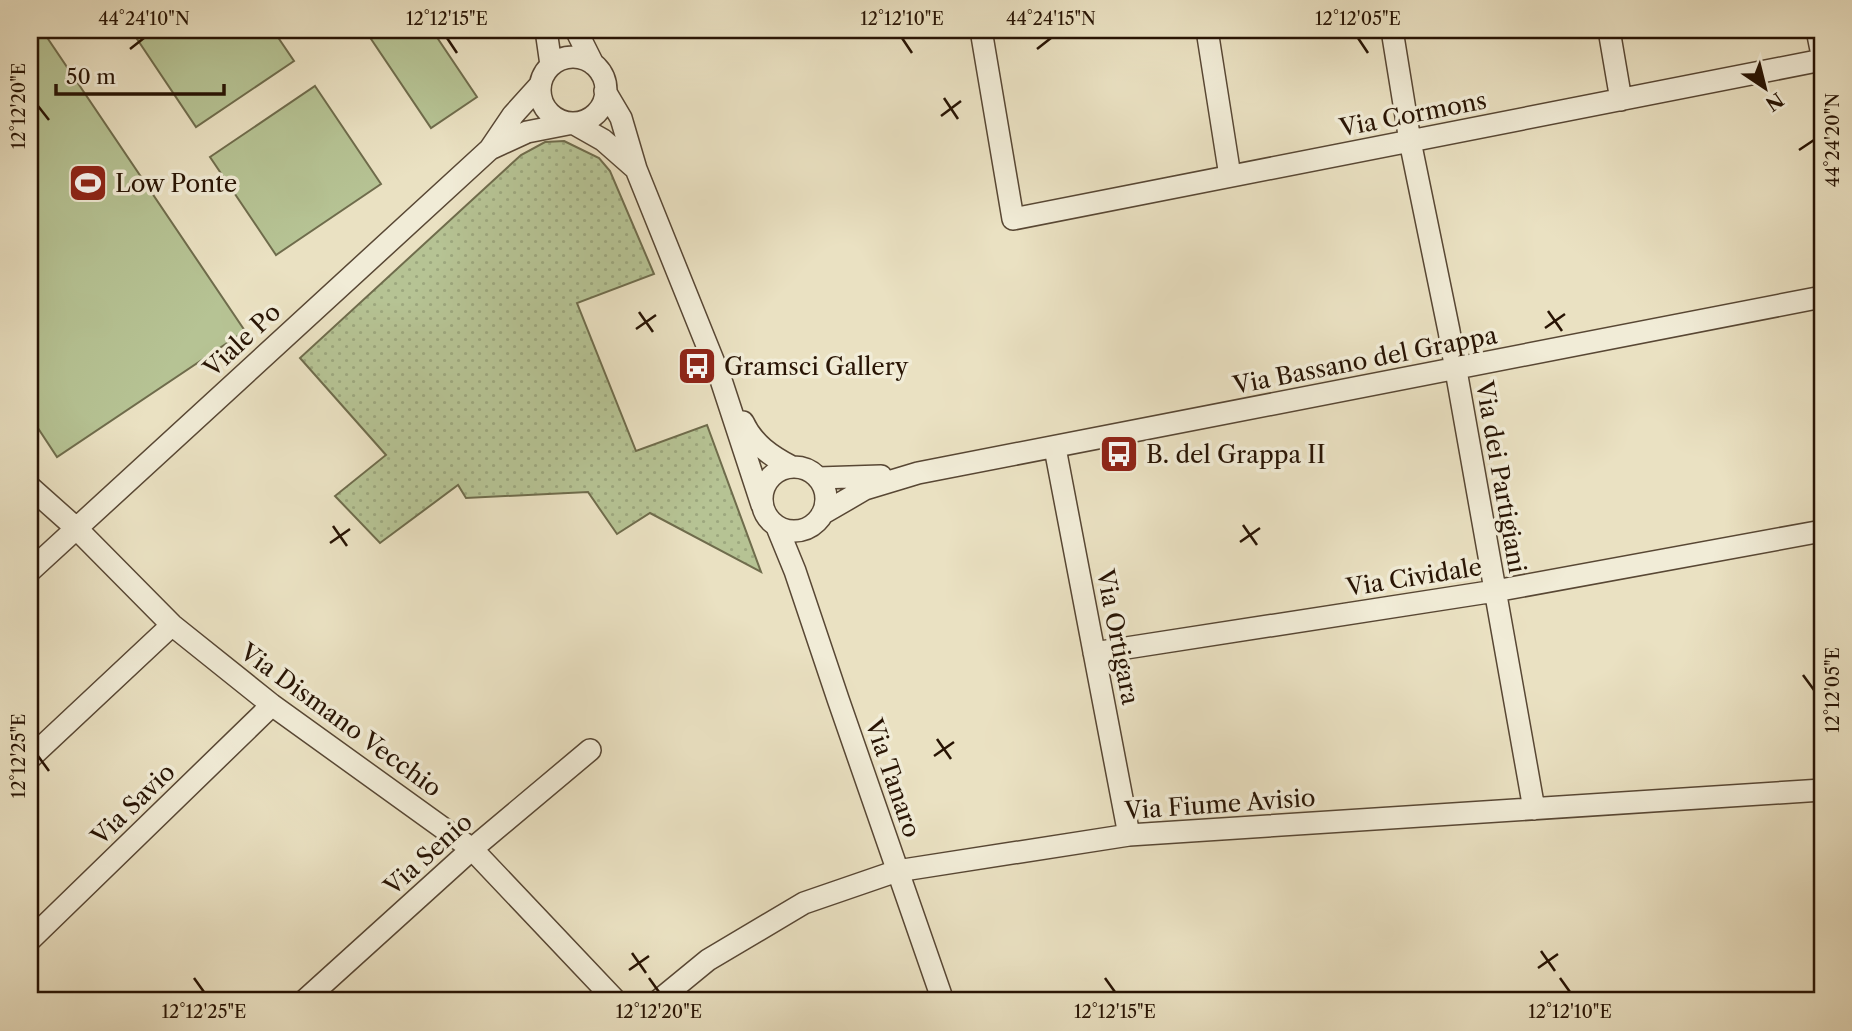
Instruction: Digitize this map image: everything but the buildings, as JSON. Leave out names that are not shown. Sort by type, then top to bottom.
[{"type":"street","points":[[546,30],[551,65]]},
{"type":"street","points":[[576,30],[621,118],[636,169],[721,380],[762,505],[770,521],[787,531],[797,531],[818,519]]},
{"type":"street","name":"Via Cormons","points":[[981,30],[1013,219],[1822,60]]},
{"type":"street","points":[[1208,30],[1230,176]]},
{"type":"street","name":"Via dei Partigiani","points":[[1392,30],[1410,141],[1455,368],[1534,809]]},
{"type":"street","points":[[1609,30],[1621,100]]},
{"type":"street","points":[[1817,30],[1822,55]]},
{"type":"street","points":[[593,64],[577,57],[567,57],[551,65],[542,77],[540,85],[544,107],[562,121],[573,123],[603,140],[636,169]]},
{"type":"street","name":"Viale Po","points":[[30,571],[490,149],[513,115],[540,85]]},
{"type":"street","points":[[573,123],[592,117],[599,110],[606,91]]},
{"type":"street","name":"Viale Po","points":[[490,149],[527,132],[573,123]]},
{"type":"street","name":"Via Bassano del Grappa","points":[[818,519],[864,489],[918,474],[1822,296]]},
{"type":"street","points":[[721,380],[748,434],[768,454],[792,467]]},
{"type":"street","name":"Via Ortigara","points":[[1055,448],[1129,835]]},
{"type":"street","points":[[762,505],[765,483],[781,469],[802,468],[818,478],[826,496],[818,519],[798,549],[796,571]]},
{"type":"street","name":"Via Bassano del Grappa","points":[[818,478],[918,474]]},
{"type":"street","name":"Via Dismano Vecchio","points":[[30,487],[172,625],[272,705],[472,849],[616,1001]]},
{"type":"street","name":"Via Tanaro","points":[[777,527],[796,571],[943,1001]]},
{"type":"street","name":"Via Cividale","points":[[1094,653],[1495,591],[1822,530]]},
{"type":"street","points":[[30,758],[172,625]]},
{"type":"street","name":"Via Savio","points":[[30,940],[272,705]]},
{"type":"street","name":"Via Senio","points":[[304,1001],[472,849],[590,750]]},
{"type":"street","name":"Via Fiume Avisio","points":[[658,1001],[708,960],[804,903],[897,871],[1129,835],[1822,790]]},
{"type":"green space","name":"Low Ponte","points":[[42,30],[245,331],[57,457],[30,416],[30,36]]},
{"type":"green space","points":[[131,30],[273,30],[294,61],[196,127]]},
{"type":"green space","points":[[365,30],[432,30],[477,97],[431,128]]},
{"type":"green space","points":[[315,86],[381,184],[276,255],[210,157]]},
{"type":"green space","points":[[564,141],[599,158],[610,171],[654,274],[577,303],[636,451],[707,425],[761,572],[650,513],[617,534],[588,492],[466,498],[458,485],[380,543],[335,496],[386,455],[300,358],[521,155],[545,142]]},
{"type":"place","name":"Low Ponte","points":[[88,183]]},
{"type":"place","name":"Gramsci Gallery","points":[[697,366]]},
{"type":"place","name":"B. del Grappa II","points":[[1119,454]]}]
